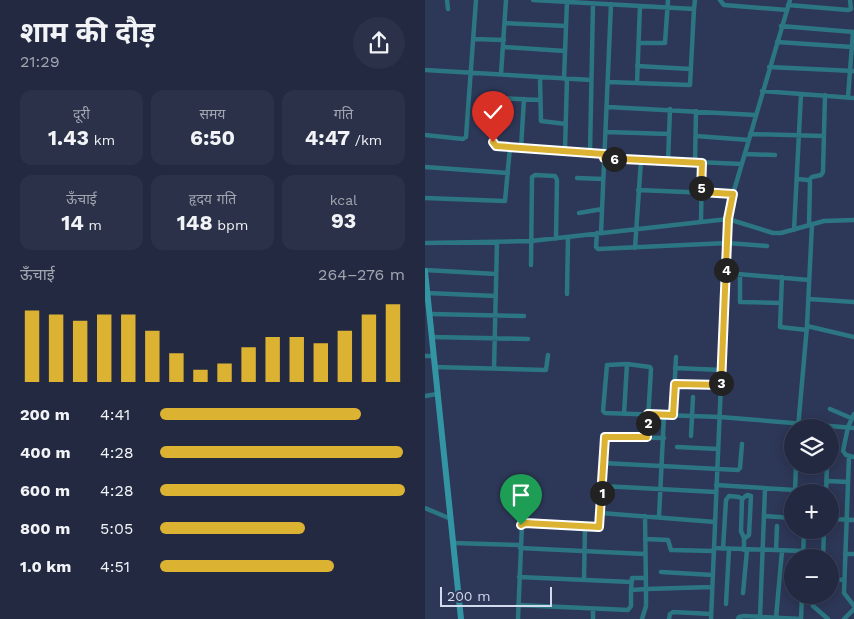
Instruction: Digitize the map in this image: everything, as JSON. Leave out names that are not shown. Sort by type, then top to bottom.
[{"type":"street","points":[[447,0],[447,9]]},
{"type":"street","points":[[425,135],[465,139],[477,0]]},
{"type":"street","points":[[501,74],[506,0]]},
{"type":"street","points":[[534,0],[593,4],[625,3],[640,6],[694,9]]},
{"type":"street","points":[[639,43],[665,42],[668,0]]},
{"type":"street","points":[[609,82],[687,86],[691,83],[695,0]]},
{"type":"street","points":[[720,0],[723,5],[788,5],[848,10],[851,9],[850,0]]},
{"type":"street","points":[[565,150],[567,2]]},
{"type":"street","points":[[590,152],[593,4]]},
{"type":"street","points":[[611,4],[608,106],[602,209],[597,249],[727,243],[767,246]]},
{"type":"street","points":[[669,619],[670,614],[673,612],[711,616],[728,219],[755,115],[788,5]]},
{"type":"street","points":[[637,83],[640,6]]},
{"type":"street","points":[[505,23],[566,26]]},
{"type":"street","points":[[781,26],[854,32],[852,71],[848,97]]},
{"type":"street","points":[[474,39],[504,40]]},
{"type":"street","points":[[777,42],[852,47]]},
{"type":"street","points":[[504,48],[565,51]]},
{"type":"street","points":[[637,66],[691,70]]},
{"type":"street","points":[[769,67],[852,71]]},
{"type":"street","points":[[425,70],[591,80]]},
{"type":"street","points":[[540,78],[539,100],[541,120],[566,124]]},
{"type":"street","points":[[762,91],[854,98]]},
{"type":"street","points":[[794,230],[801,94]]},
{"type":"street","points":[[797,179],[809,180],[821,175],[823,172],[825,96]]},
{"type":"street","points":[[539,100],[499,97],[496,100],[494,145],[590,152],[604,156],[641,160],[742,164]]},
{"type":"street","points":[[521,148],[524,99]]},
{"type":"street","points":[[608,106],[755,115]]},
{"type":"street","points":[[668,162],[670,109]]},
{"type":"street","points":[[695,163],[696,111]]},
{"type":"street","points":[[606,132],[669,134]]},
{"type":"street","points":[[750,134],[823,136]]},
{"type":"street","points":[[696,136],[749,140]]},
{"type":"street","points":[[425,198],[505,201],[510,147]]},
{"type":"street","points":[[745,154],[775,155]]},
{"type":"street","points":[[635,248],[641,160]]},
{"type":"street","points":[[701,222],[702,163]]},
{"type":"street","points":[[425,167],[508,173]]},
{"type":"street","points":[[531,266],[532,178],[535,175],[555,176],[557,180],[556,239]]},
{"type":"street","points":[[577,178],[603,179]]},
{"type":"street","points":[[799,419],[809,299],[809,180]]},
{"type":"street","points":[[639,190],[733,194]]},
{"type":"street","points":[[579,213],[602,209]]},
{"type":"street","points":[[425,244],[556,239],[728,219],[773,233],[781,233],[824,222],[854,220]]},
{"type":"street","points":[[567,294],[568,237]]},
{"type":"street","points":[[494,369],[497,242]]},
{"type":"street","points":[[461,619],[425,271],[496,274]]},
{"type":"street","points":[[726,273],[809,280]]},
{"type":"street","points":[[740,275],[740,302],[780,303]]},
{"type":"street","points":[[782,278],[780,327],[807,328],[854,337]]},
{"type":"street","points":[[427,293],[496,296]]},
{"type":"street","points":[[809,299],[854,302]]},
{"type":"street","points":[[429,314],[524,316]]},
{"type":"street","points":[[432,337],[528,338]]},
{"type":"street","points":[[434,367],[546,370],[548,355]]},
{"type":"street","points":[[425,356],[433,356]]},
{"type":"street","points":[[673,415],[676,358]]},
{"type":"street","points":[[647,437],[648,414],[650,367],[609,364],[605,368],[604,412],[623,414],[648,414],[720,417],[784,424]]},
{"type":"street","points":[[623,414],[627,364]]},
{"type":"street","points":[[675,368],[722,370]]},
{"type":"street","points":[[675,384],[721,385]]},
{"type":"street","points":[[425,396],[437,394]]},
{"type":"street","points":[[691,436],[693,397]]},
{"type":"street","points":[[830,409],[853,416],[848,427],[843,451],[844,454],[852,456],[848,482],[844,595],[854,607],[844,619]]},
{"type":"street","points":[[659,517],[664,415]]},
{"type":"street","points":[[839,427],[854,428]]},
{"type":"street","points":[[518,619],[521,525],[523,523],[599,527],[605,437],[664,438]]},
{"type":"street","points":[[603,463],[739,470],[742,444]]},
{"type":"street","points":[[677,447],[718,450]]},
{"type":"street","points":[[827,474],[827,484]]},
{"type":"street","points":[[827,481],[848,482]]},
{"type":"street","points":[[717,485],[784,490]]},
{"type":"street","points":[[602,486],[716,492]]},
{"type":"street","points":[[760,617],[765,489]]},
{"type":"street","points":[[743,593],[745,550],[741,531],[742,499],[747,495],[751,496],[749,535],[744,539]]},
{"type":"street","points":[[723,549],[726,498],[739,497],[742,499]]},
{"type":"street","points":[[425,508],[451,519]]},
{"type":"street","points":[[601,513],[715,522]]},
{"type":"street","points":[[643,619],[646,606],[645,516]]},
{"type":"street","points":[[764,516],[784,517]]},
{"type":"street","points":[[839,520],[854,520]]},
{"type":"street","points":[[776,618],[779,551],[777,526]]},
{"type":"street","points":[[584,580],[585,527]]},
{"type":"street","points":[[645,540],[668,540],[671,550],[729,549],[784,551]]},
{"type":"street","points":[[453,544],[645,554]]},
{"type":"street","points":[[725,604],[729,549]]},
{"type":"street","points":[[845,554],[854,554]]},
{"type":"street","points":[[661,572],[713,576]]},
{"type":"street","points":[[519,577],[631,582]]},
{"type":"street","points":[[519,606],[628,610],[631,606],[631,582],[634,577],[646,578]]},
{"type":"street","points":[[839,580],[844,580]]},
{"type":"street","points":[[631,590],[712,587]]},
{"type":"street","points":[[738,619],[744,616],[801,619],[802,604]]},
{"type":"street","points":[[813,606],[828,619]]},
{"type":"street","points":[[593,609],[593,619]]},
{"type":"route","points":[[493,142],[496,146],[604,154],[604,158],[702,163],[701,192],[733,194],[728,219],[721,385],[675,384],[673,415],[648,414],[647,437],[606,436],[604,438],[601,522],[599,527],[525,523],[521,525]]}]
